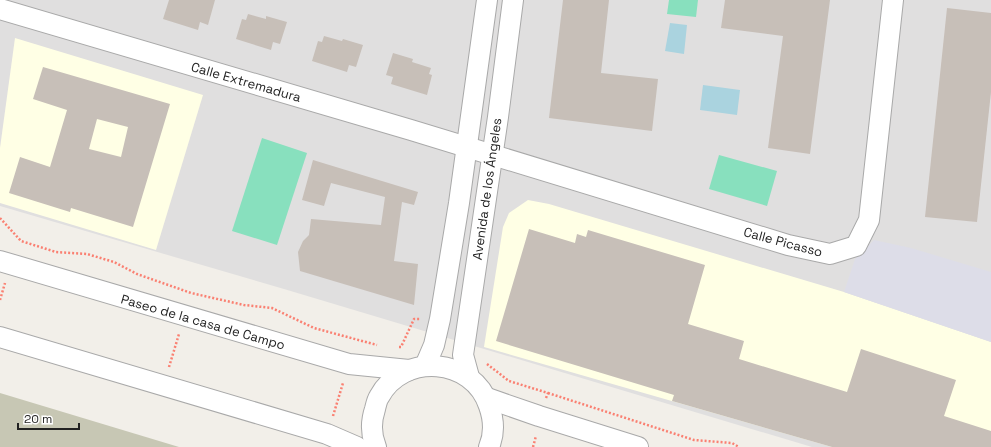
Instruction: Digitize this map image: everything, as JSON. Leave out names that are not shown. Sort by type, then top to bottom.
[{"type":"street","name":"Avenida de los Ángeles","points":[[417,368],[434,345],[440,319],[459,203],[487,0]]},
{"type":"street","name":"Avenida de los Ángeles","points":[[469,377],[463,355],[513,0]]},
{"type":"street","name":"Calle Picasso","points":[[492,156],[788,245],[830,254],[856,246],[869,220],[893,0]]},
{"type":"street","name":"Calle Extremadura","points":[[0,9],[467,147],[492,156]]},
{"type":"street","name":"Paseo de la casa de Campo","points":[[0,261],[349,364],[417,368],[440,366],[456,370],[469,377]]},
{"type":"street","points":[[0,337],[327,434],[357,447]]},
{"type":"street","points":[[376,447],[372,437],[372,417],[379,397],[391,381],[417,368]]},
{"type":"street","points":[[469,377],[487,398],[493,418],[492,439],[489,447]]},
{"type":"street","points":[[487,398],[638,447]]},
{"type":"path","points":[[0,218],[21,241],[56,252],[87,254],[114,262],[137,274],[191,293],[244,305],[272,308],[314,328],[379,346]]},
{"type":"path","points":[[164,385],[191,293]]},
{"type":"path","points":[[396,348],[401,347],[414,319],[440,319]]},
{"type":"path","points":[[327,434],[356,339]]},
{"type":"path","points":[[487,364],[510,381],[694,440],[732,443],[739,447]]},
{"type":"path","points":[[533,447],[539,416],[548,393]]},
{"type":"shaded area","points":[[0,0],[991,0],[991,447],[812,447],[284,289],[0,206]]},
{"type":"shaded area","points":[[15,38],[203,95],[156,250],[0,203],[0,148]]},
{"type":"shaded area","points":[[528,200],[549,204],[844,292],[991,342],[991,447],[832,447],[484,347],[503,227],[509,213]]},
{"type":"shaded area","points":[[874,240],[911,248],[991,272],[991,342],[844,292],[855,259]]},
{"type":"shaded area","points":[[0,393],[179,447],[0,447]]},
{"type":"green space","points":[[669,0],[698,0],[696,17],[667,14]]},
{"type":"green space","points":[[262,138],[307,153],[277,245],[232,231]]},
{"type":"green space","points":[[719,155],[777,171],[767,206],[709,189]]},
{"type":"water","points":[[670,23],[687,25],[684,54],[665,51]]},
{"type":"water","points":[[703,85],[740,90],[737,115],[700,110]]},
{"type":"building","points":[[169,0],[215,0],[208,25],[200,22],[198,30],[163,19]]},
{"type":"building","points":[[563,0],[609,0],[601,73],[658,79],[652,131],[549,118]]},
{"type":"building","points":[[725,0],[830,0],[810,154],[768,148],[783,36],[721,28]]},
{"type":"building","points":[[947,8],[991,13],[991,92],[977,222],[925,217]]},
{"type":"building","points":[[248,14],[266,19],[266,16],[287,22],[280,44],[273,42],[271,50],[236,39],[242,19],[246,20]]},
{"type":"building","points":[[324,36],[342,41],[343,39],[363,45],[356,67],[349,65],[347,72],[312,61],[318,41],[322,42]]},
{"type":"building","points":[[393,53],[413,59],[412,62],[431,68],[429,74],[432,75],[427,95],[391,84],[393,77],[386,75]]},
{"type":"building","points":[[43,67],[170,104],[133,227],[71,208],[70,212],[9,193],[20,157],[50,167],[67,110],[33,99]],"holes":[[[97,119],[128,127],[121,157],[89,149]]]},
{"type":"building","points":[[313,160],[418,192],[414,205],[402,202],[394,261],[418,264],[414,305],[300,271],[298,252],[303,241],[309,235],[311,219],[381,225],[385,197],[331,183],[324,206],[302,200]]},
{"type":"building","points":[[529,229],[575,243],[577,234],[586,237],[588,230],[705,265],[688,324],[744,341],[739,359],[847,392],[861,349],[956,380],[944,416],[991,431],[991,447],[832,447],[672,401],[674,395],[496,341]]}]
